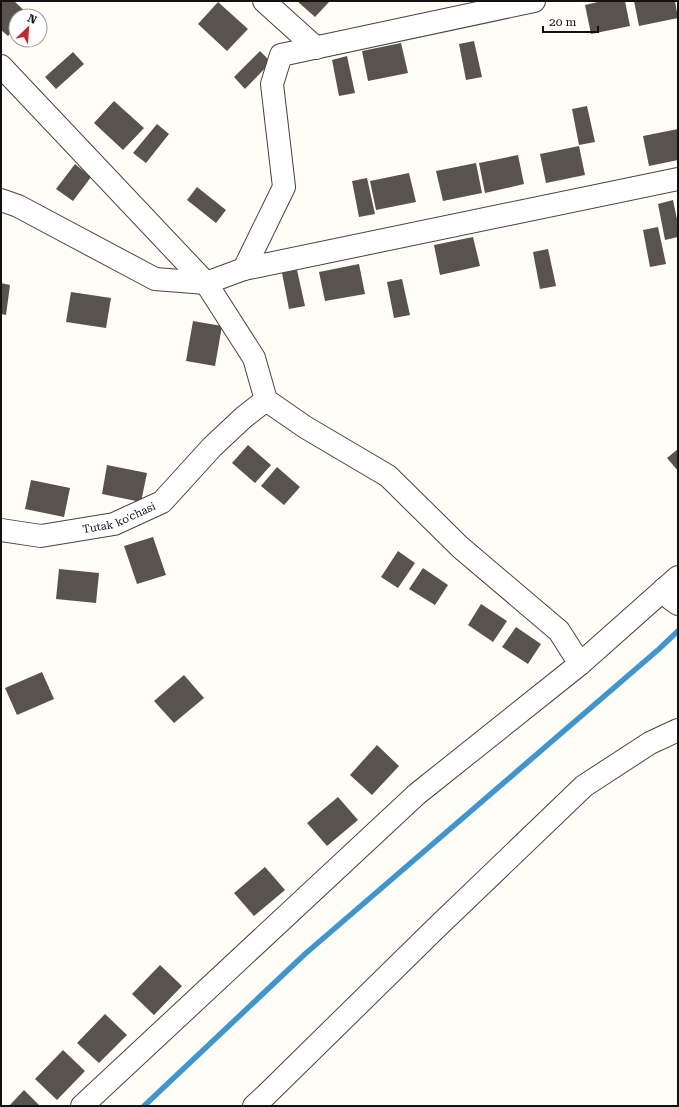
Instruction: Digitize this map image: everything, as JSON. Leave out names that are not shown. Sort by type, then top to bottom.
[{"type":"street","points":[[264,1],[316,48]]},
{"type":"street","points":[[244,270],[284,187],[272,84],[281,55],[534,1]]},
{"type":"street","points":[[1,66],[206,283],[254,358],[266,400],[305,427],[388,476],[460,547],[558,631],[580,664]]},
{"type":"street","points":[[1,200],[18,206],[155,279],[206,283],[244,270],[678,179]]},
{"type":"street","name":"Tutak ko'chasi","points":[[1,530],[41,536],[114,524],[162,502],[212,447],[244,417],[266,400]]},
{"type":"street","points":[[82,1106],[417,794],[673,592]]},
{"type":"street","points":[[254,1106],[584,786],[650,743],[678,730]]},
{"type":"building","points":[[1,1],[14,1],[22,8],[8,8],[8,36],[1,30]]},
{"type":"building","points":[[297,1],[330,1],[315,17]]},
{"type":"building","points":[[602,1],[625,1],[630,26],[591,34],[585,5]]},
{"type":"building","points":[[634,1],[675,1],[678,18],[639,26]]},
{"type":"building","points":[[218,2],[248,29],[227,51],[198,24]]},
{"type":"building","points":[[474,41],[482,77],[466,80],[459,44]]},
{"type":"building","points":[[401,43],[408,73],[368,81],[362,51]]},
{"type":"building","points":[[260,51],[271,62],[245,89],[234,77]]},
{"type":"building","points":[[73,52],[84,64],[56,89],[45,77]]},
{"type":"building","points":[[347,56],[355,93],[339,96],[332,60]]},
{"type":"building","points":[[114,101],[144,128],[123,150],[94,123]]},
{"type":"building","points":[[587,106],[595,142],[579,145],[572,109]]},
{"type":"building","points":[[157,124],[169,134],[146,163],[133,153]]},
{"type":"building","points":[[678,129],[678,160],[649,166],[643,136]]},
{"type":"building","points":[[579,146],[585,175],[546,183],[540,154]]},
{"type":"building","points":[[518,155],[524,184],[485,193],[479,163]]},
{"type":"building","points":[[476,163],[482,193],[443,201],[436,171]]},
{"type":"building","points":[[75,164],[91,177],[73,201],[56,189]]},
{"type":"building","points":[[409,173],[416,202],[376,210],[370,181]]},
{"type":"building","points":[[367,178],[375,214],[359,217],[352,181]]},
{"type":"building","points":[[197,187],[226,210],[216,223],[187,200]]},
{"type":"building","points":[[673,200],[678,224],[678,237],[665,240],[658,204]]},
{"type":"building","points":[[658,227],[666,264],[650,267],[643,230]]},
{"type":"building","points":[[473,237],[480,266],[440,275],[434,245]]},
{"type":"building","points":[[548,249],[556,286],[540,289],[533,252]]},
{"type":"building","points":[[359,264],[365,294],[325,301],[319,272]]},
{"type":"building","points":[[297,270],[305,306],[289,309],[282,273]]},
{"type":"building","points":[[402,279],[410,315],[394,318],[387,282]]},
{"type":"building","points":[[1,283],[10,285],[6,315],[1,314]]},
{"type":"building","points":[[71,292],[111,298],[106,328],[66,322]]},
{"type":"building","points":[[193,321],[222,326],[215,366],[186,361]]},
{"type":"building","points":[[248,445],[271,465],[255,483],[232,463]]},
{"type":"building","points":[[678,449],[678,471],[667,458]]},
{"type":"building","points":[[107,465],[147,473],[141,502],[102,494]]},
{"type":"building","points":[[277,467],[300,487],[284,505],[261,486]]},
{"type":"building","points":[[31,480],[70,488],[64,517],[25,509]]},
{"type":"building","points":[[153,537],[166,575],[137,584],[124,546]]},
{"type":"building","points":[[398,551],[415,563],[398,588],[381,577]]},
{"type":"building","points":[[423,568],[448,585],[435,605],[409,589]]},
{"type":"building","points":[[59,569],[99,573],[96,603],[56,599]]},
{"type":"building","points":[[481,604],[507,621],[493,642],[468,625]]},
{"type":"building","points":[[516,627],[541,644],[528,664],[502,647]]},
{"type":"building","points":[[42,672],[54,699],[17,715],[5,688]]},
{"type":"building","points":[[184,675],[204,698],[174,723],[154,701]]},
{"type":"building","points":[[377,745],[399,766],[372,795],[350,775]]},
{"type":"building","points":[[338,797],[358,820],[327,846],[307,823]]},
{"type":"building","points":[[265,867],[285,890],[254,916],[234,893]]},
{"type":"building","points":[[160,965],[182,986],[154,1015],[132,994]]},
{"type":"building","points":[[105,1014],[127,1035],[99,1063],[77,1043]]},
{"type":"building","points":[[63,1050],[85,1071],[57,1100],[35,1079]]},
{"type":"building","points":[[24,1090],[40,1106],[9,1106]]},
{"type":"waterway","points":[[144,1106],[305,954],[678,631]]}]
